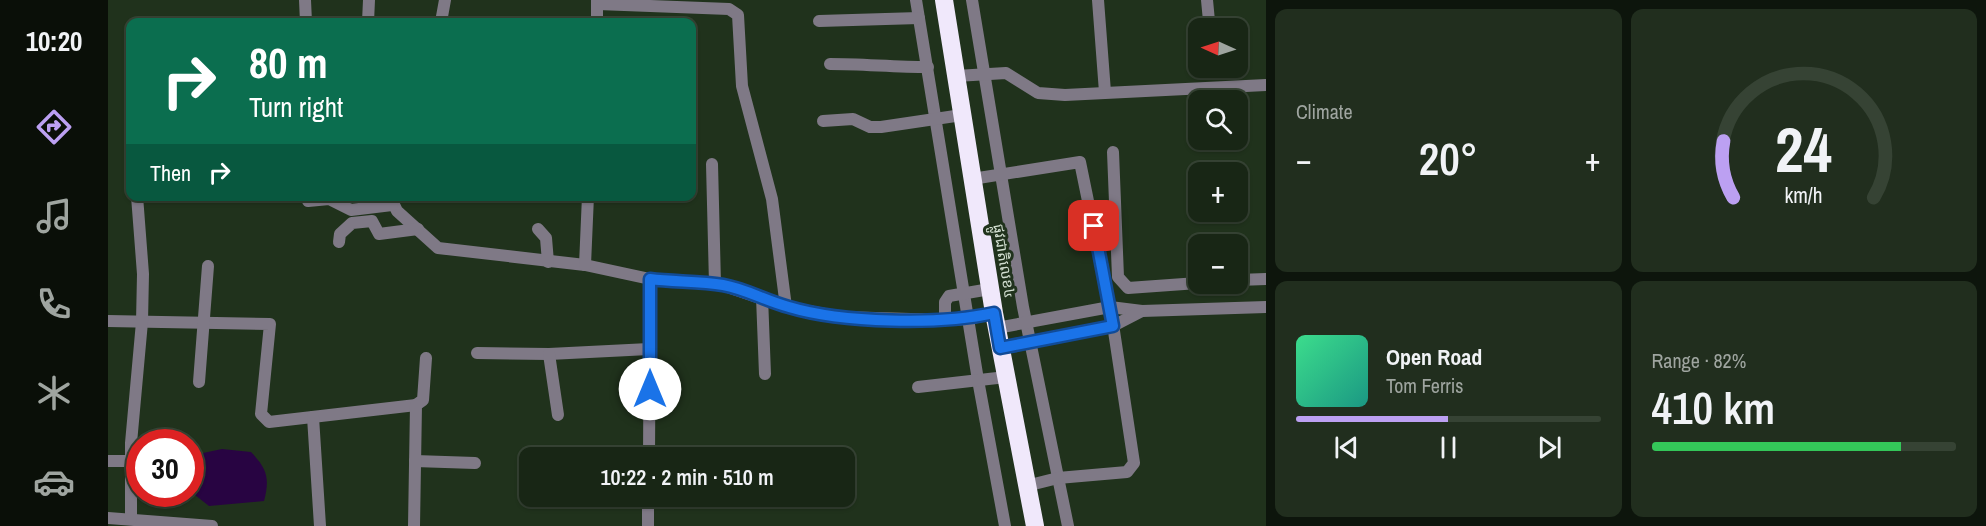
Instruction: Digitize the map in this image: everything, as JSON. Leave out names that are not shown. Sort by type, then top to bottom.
[{"type":"highway","name":"ផ្លូវជាតិលេខ៤","points":[[944,0],[995,320],[1035,526]]},
{"type":"street","points":[[305,0],[306,18]]},
{"type":"street","points":[[368,18],[369,0]]},
{"type":"street","points":[[442,18],[445,0]]},
{"type":"street","points":[[916,0],[978,380],[1005,526]]},
{"type":"street","points":[[972,0],[1026,322],[1068,526]]},
{"type":"street","points":[[1098,0],[1105,92]]},
{"type":"street","points":[[1208,0],[1209,18]]},
{"type":"street","points":[[597,18],[598,2],[729,9],[738,15],[742,86],[772,199],[786,307]]},
{"type":"street","points":[[819,21],[919,18]]},
{"type":"street","points":[[830,64],[928,67]]},
{"type":"street","points":[[956,76],[984,72],[1006,73],[1038,93],[1266,85]]},
{"type":"street","points":[[823,121],[853,119],[870,127],[881,127],[962,115]]},
{"type":"street","points":[[1113,152],[1118,276],[1123,285],[1128,288],[1188,284]]},
{"type":"street","points":[[972,178],[1080,162],[1110,307],[1133,468],[1127,472],[1058,478],[1026,486]]},
{"type":"street","points":[[712,164],[716,284]]},
{"type":"street","points":[[135,429],[134,382],[142,322],[143,274],[137,201]]},
{"type":"street","points":[[332,201],[351,210],[391,201],[430,243],[438,248],[585,265],[650,279],[716,284],[762,297],[786,307],[841,317],[1026,322],[1110,307],[1142,311],[1266,307]]},
{"type":"street","points":[[585,265],[588,201]]},
{"type":"street","points":[[339,242],[344,228],[360,222],[372,221],[379,234],[418,229]]},
{"type":"street","points":[[538,229],[546,238],[548,262]]},
{"type":"street","points":[[200,382],[208,266]]},
{"type":"street","points":[[649,447],[650,279]]},
{"type":"street","points":[[1248,280],[1266,279]]},
{"type":"street","points":[[945,320],[945,302],[949,296],[990,289]]},
{"type":"street","points":[[762,297],[765,374]]},
{"type":"street","points":[[1000,348],[1113,326],[1142,311]]},
{"type":"street","points":[[108,321],[270,324],[261,414],[270,422],[416,405],[423,400],[426,358]]},
{"type":"street","points":[[477,353],[549,354],[650,349]]},
{"type":"street","points":[[549,354],[558,415]]},
{"type":"street","points":[[918,387],[1006,377]]},
{"type":"street","points":[[414,526],[416,405]]},
{"type":"street","points":[[313,417],[320,526]]},
{"type":"street","points":[[108,461],[126,461]]},
{"type":"street","points":[[415,461],[475,463]]},
{"type":"street","points":[[131,507],[131,519]]},
{"type":"street","points":[[648,507],[648,526]]},
{"type":"street","points":[[108,518],[212,526]]},
{"type":"shaded area","points":[[222,449],[251,452],[266,474],[267,486],[264,501],[209,506],[204,502],[204,453]]},
{"type":"route","points":[[650,389],[650,279],[722,285],[786,307],[841,317],[945,320],[969,319],[994,313],[1000,348],[1113,326],[1094,226]]}]
